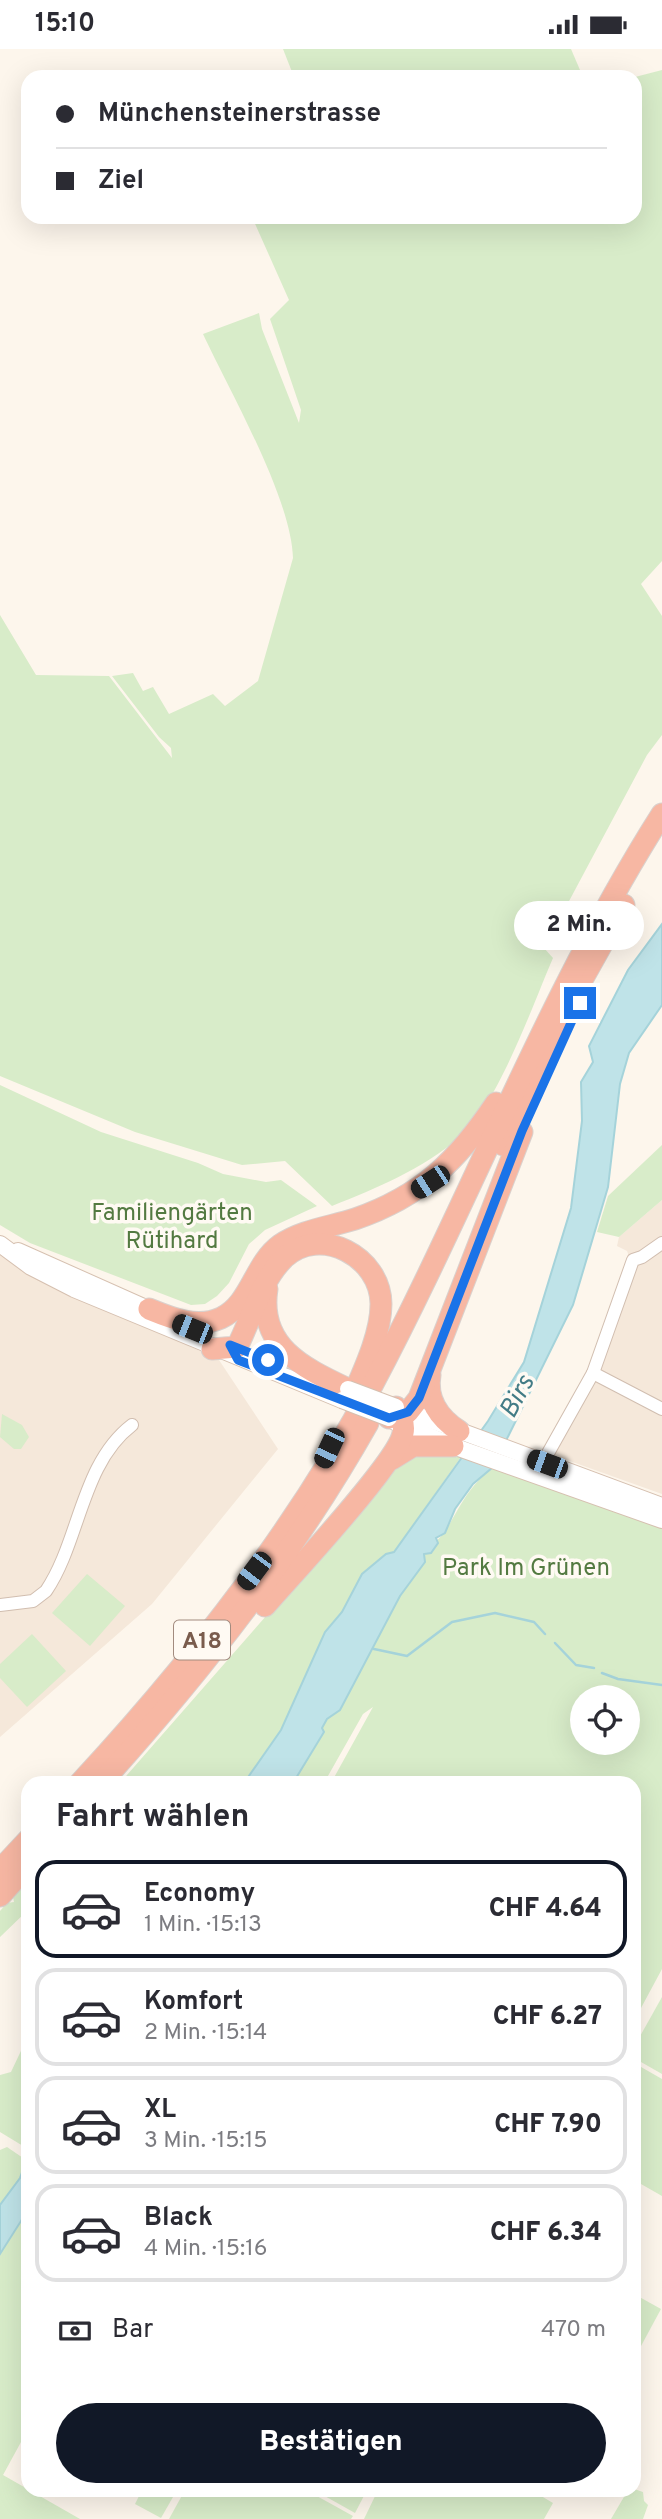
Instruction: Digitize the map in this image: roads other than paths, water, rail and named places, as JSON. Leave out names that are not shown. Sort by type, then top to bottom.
[{"type":"highway","name":"A18","points":[[87,1776],[117,1744],[224,1612],[345,1434],[397,1337],[581,951],[662,814]]},
{"type":"highway","name":"A18","points":[[107,1776],[180,1693],[241,1617],[292,1547],[342,1468],[392,1380],[582,980],[662,840]]},
{"type":"highway","points":[[108,1776],[243,1631],[385,1465],[402,1438],[400,1416],[419,1398],[431,1371],[522,1131],[600,962],[619,913]]},
{"type":"highway","points":[[229,1350],[250,1287],[261,1265],[289,1240],[381,1209],[430,1182],[473,1137],[506,1087],[529,1039],[544,1024]]},
{"type":"highway","points":[[229,1350],[270,1278],[285,1257],[293,1252],[305,1247],[330,1244],[343,1247],[366,1265],[378,1288],[381,1302],[375,1333],[354,1394],[310,1487]]},
{"type":"highway","points":[[270,1278],[265,1311],[272,1334],[299,1362],[345,1394]]},
{"type":"highway","points":[[149,1309],[187,1321],[212,1321],[232,1311],[250,1287]]},
{"type":"highway","points":[[385,1465],[430,1428],[431,1371]]},
{"type":"highway","points":[[430,1428],[456,1439]]},
{"type":"highway","points":[[430,1428],[456,1439]]},
{"type":"highway","points":[[0,1870],[21,1848]]},
{"type":"highway","points":[[0,1896],[21,1873]]},
{"type":"main road","points":[[1,1244],[41,1258],[229,1350]]},
{"type":"main road","points":[[1,1244],[31,1266],[74,1289],[430,1428]]},
{"type":"main road","points":[[456,1439],[587,1486],[662,1506]]},
{"type":"main road","points":[[587,1486],[662,1520]]},
{"type":"street","points":[[547,1455],[593,1373],[632,1260],[642,1257],[662,1243]]},
{"type":"street","points":[[593,1373],[662,1409]]},
{"type":"street","points":[[0,1605],[33,1601],[46,1591],[100,1467],[117,1436],[132,1425]]},
{"type":"water","name":"Birs","points":[[662,924],[662,1005],[629,1053],[620,1084],[608,1187],[573,1305],[493,1467],[473,1484],[455,1509],[445,1533],[436,1538],[438,1543],[431,1553],[424,1554],[425,1562],[400,1596],[340,1710],[327,1719],[322,1728],[324,1732],[297,1776],[249,1776],[281,1730],[325,1632],[342,1612],[362,1574],[386,1554],[394,1552],[488,1421],[524,1362],[571,1208],[582,1121],[581,1082],[593,1062],[589,1046],[628,970]]},
{"type":"water","points":[[21,2175],[21,2221],[0,2254],[0,2205]]},
{"type":"waterway","points":[[374,1649],[407,1656],[452,1622],[495,1613],[534,1622],[545,1634]]},
{"type":"waterway","points":[[555,1643],[576,1665],[594,1668]]},
{"type":"waterway","points":[[602,1673],[618,1679],[662,1685]]},
{"type":"park label","name":"Familiengärten Rütihard","points":[[172,1226]]},
{"type":"park label","name":"Park Im Grünen","points":[[526,1567]]}]
